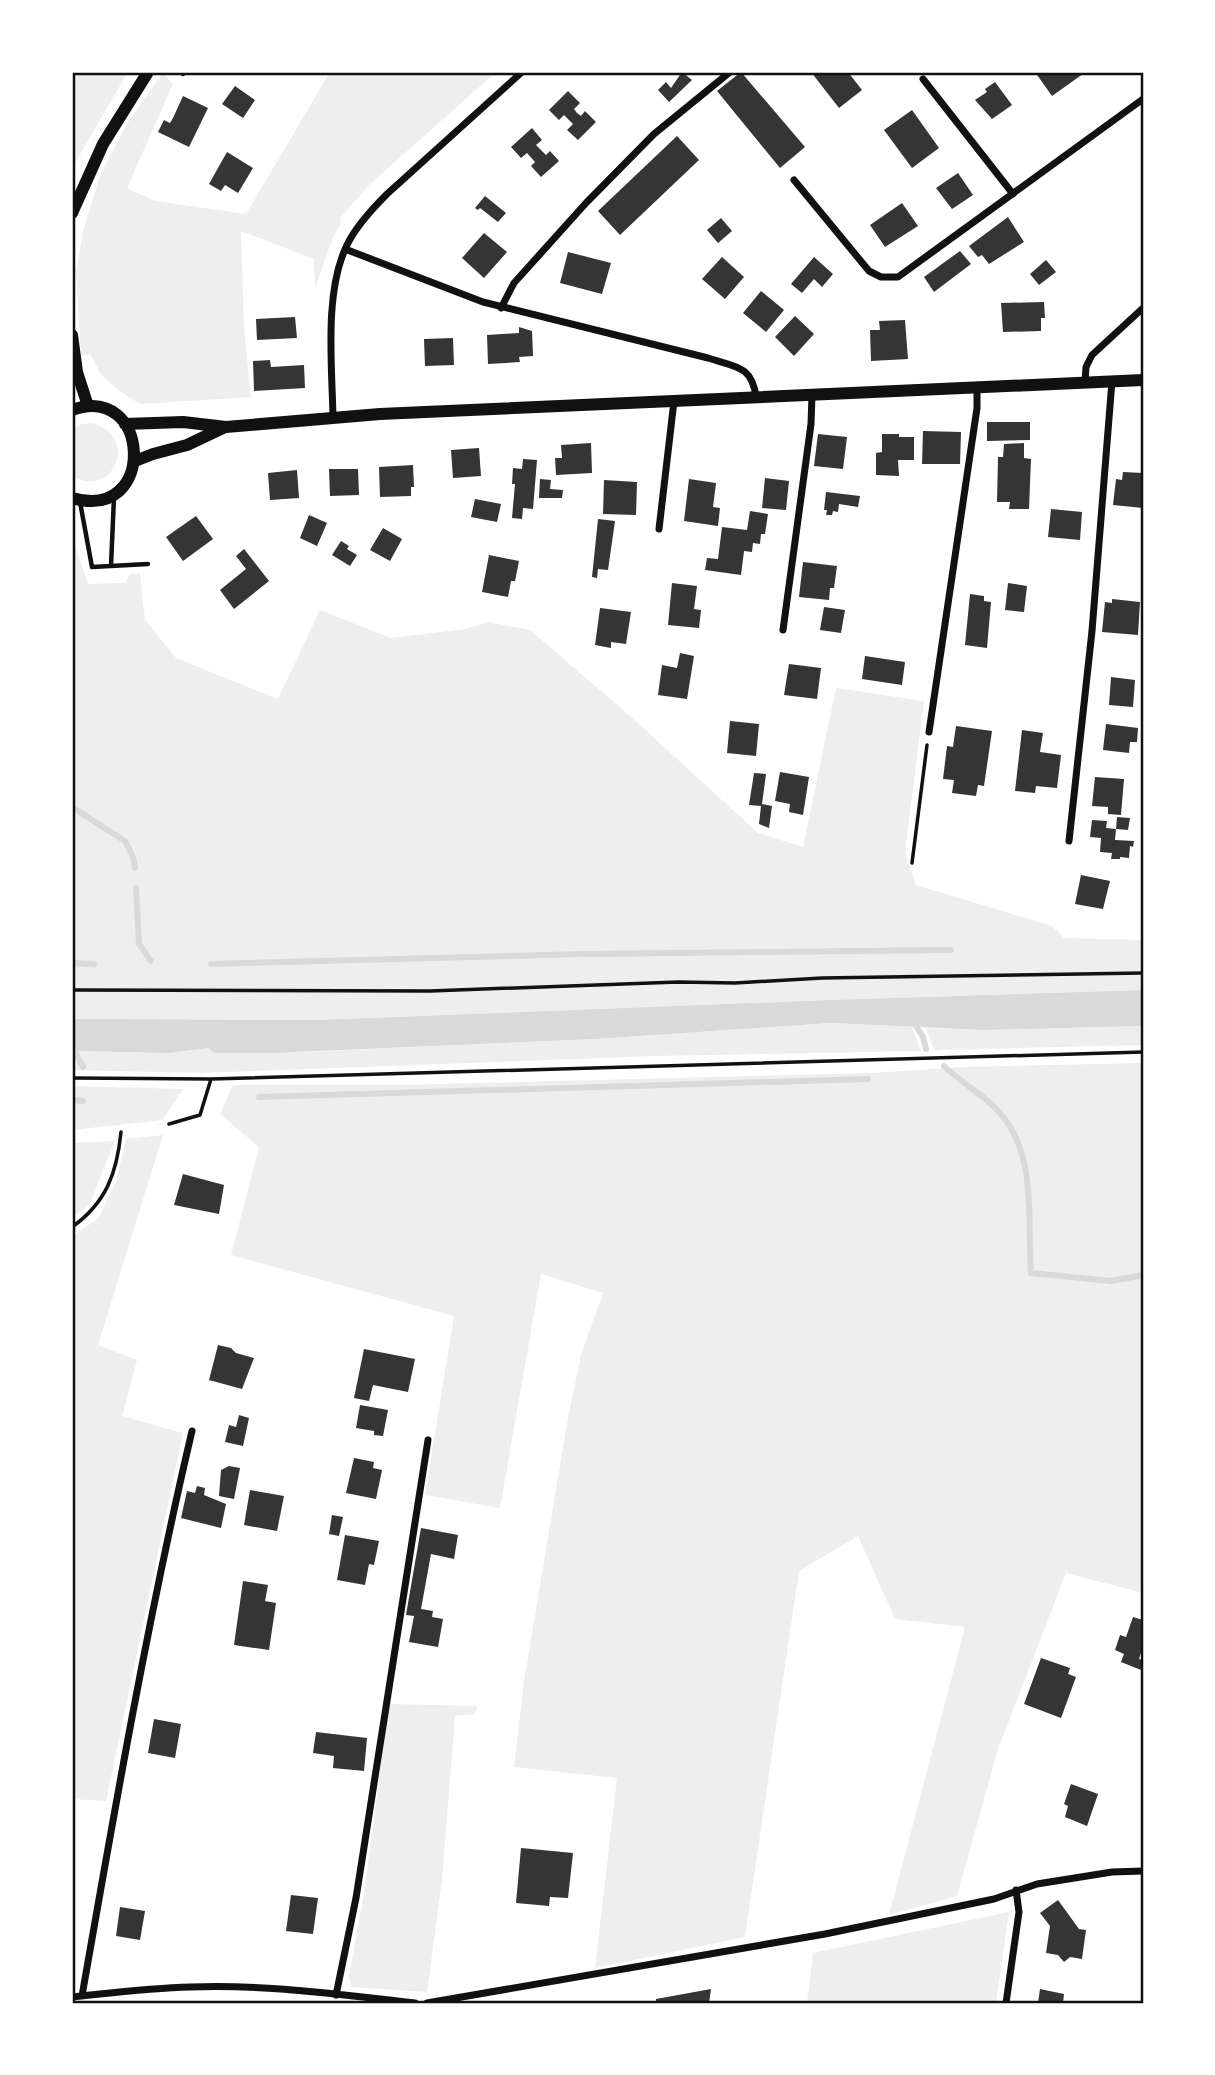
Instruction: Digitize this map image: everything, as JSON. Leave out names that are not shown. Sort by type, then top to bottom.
[{"type":"main road","points":[[73,205],[103,144],[148,72]]},
{"type":"main road","points":[[72,335],[77,372],[88,406]]},
{"type":"main road","points":[[125,424],[183,422],[226,427],[332,417],[1143,380]]},
{"type":"main road","points":[[72,410],[88,406],[108,411],[125,424],[134,442],[135,461],[128,480],[114,493],[104,499],[76,500]]},
{"type":"main road","points":[[135,461],[187,445],[226,427]]},
{"type":"street","points":[[332,417],[333,300],[337,271],[345,249],[357,228],[376,205],[522,72]]},
{"type":"street","points":[[501,308],[514,283],[586,203],[654,134],[730,72]]},
{"type":"street","points":[[923,79],[1013,194]]},
{"type":"street","points":[[793,180],[869,271],[885,278],[904,274],[1143,99]]},
{"type":"street","points":[[345,249],[501,308],[708,358],[742,369],[752,378],[756,397]]},
{"type":"street","points":[[1085,382],[1086,367],[1092,355],[1143,308]]},
{"type":"street","points":[[1069,841],[1092,631],[1112,381]]},
{"type":"street","points":[[929,732],[977,387]]},
{"type":"street","points":[[783,631],[811,424],[812,395]]},
{"type":"street","points":[[659,528],[674,401]]},
{"type":"street","points":[[82,1996],[114,1804],[170,1524],[192,1431]]},
{"type":"street","points":[[336,1995],[356,1898],[428,1440]]},
{"type":"street","points":[[427,2003],[771,1944],[994,1899],[1037,1884],[1100,1874],[1143,1871]]},
{"type":"street","points":[[1006,2003],[1019,1912],[1016,1890]]},
{"type":"street","points":[[72,1997],[189,1987],[257,1988],[415,2003]]},
{"type":"lane","points":[[111,566],[114,493]]},
{"type":"lane","points":[[76,500],[92,567],[148,564]]},
{"type":"path","points":[[912,863],[929,732]]},
{"type":"path","points":[[72,990],[467,990],[821,978],[1143,973]]},
{"type":"path","points":[[72,1078],[211,1079],[1143,1052]]},
{"type":"path","points":[[169,1124],[200,1115],[211,1079]]},
{"type":"path","points":[[72,1227],[92,1212],[102,1199],[115,1168],[121,1132]]},
{"type":"shaded area","points":[[72,72],[128,72],[72,168]]},
{"type":"shaded area","points":[[330,72],[496,72],[370,184],[340,218],[341,223],[329,247],[315,288],[314,259],[241,231],[244,328],[251,397],[140,404],[101,375],[91,355],[81,355],[76,273],[83,231],[101,173],[128,122],[163,73],[173,84],[127,188],[155,201],[246,214]]},
{"type":"shaded area","points":[[92,423],[107,430],[115,440],[118,452],[116,463],[109,473],[100,480],[87,481],[72,476],[72,429]]},
{"type":"shaded area","points":[[72,537],[88,584],[125,583],[130,574],[140,573],[145,620],[176,658],[278,699],[320,610],[391,638],[465,629],[488,622],[530,630],[629,715],[758,833],[803,847],[836,688],[924,701],[905,852],[916,885],[1052,926],[1064,938],[1143,940],[1143,990],[317,1020],[72,1019]]},
{"type":"shaded area","points":[[1143,990],[1143,1026],[983,1030],[831,1023],[596,1039],[270,1053],[214,1053],[208,1048],[169,1053],[72,1051],[72,1019],[317,1020]]},
{"type":"shaded area","points":[[831,1023],[912,1027],[921,1051],[655,1056],[201,1073],[72,1070],[72,1051],[169,1053],[208,1048],[304,1052],[596,1039]]},
{"type":"shaded area","points":[[1143,1026],[1143,1045],[934,1050],[926,1028],[983,1030]]},
{"type":"shaded area","points":[[1143,1063],[1143,1593],[1066,1573],[998,1749],[957,1896],[889,1915],[965,1627],[895,1619],[858,1536],[799,1571],[745,1937],[595,1968],[617,1778],[514,1767],[524,1681],[568,1418],[581,1355],[603,1293],[541,1274],[500,1508],[425,1495],[454,1316],[231,1255],[259,1147],[220,1114],[233,1085],[398,1085]]},
{"type":"shaded area","points":[[72,1086],[183,1089],[162,1120],[72,1130]]},
{"type":"shaded area","points":[[163,1135],[98,1345],[137,1360],[122,1416],[183,1433],[106,1801],[72,1799],[72,1236],[99,1218],[116,1181],[126,1139]]},
{"type":"shaded area","points":[[115,1141],[90,1203],[72,1218],[72,1143]]},
{"type":"shaded area","points":[[389,1704],[477,1706],[475,1714],[455,1716],[442,1880],[427,1992],[351,1987],[349,1976],[364,1894]]},
{"type":"shaded area","points":[[1009,1912],[996,2003],[807,2003],[813,1953]]},
{"type":"building","points":[[682,72],[692,80],[669,102],[658,90],[666,82],[671,88]]},
{"type":"building","points":[[741,72],[805,147],[780,168],[717,91]]},
{"type":"building","points":[[811,72],[848,72],[862,90],[839,108]]},
{"type":"building","points":[[1035,72],[1081,72],[1083,74],[1052,96]]},
{"type":"building","points":[[995,82],[1012,105],[992,119],[975,100]]},
{"type":"building","points":[[235,86],[255,100],[243,118],[222,104]]},
{"type":"building","points":[[568,91],[580,103],[574,109],[577,113],[581,116],[585,111],[596,122],[578,140],[567,130],[573,124],[564,115],[559,120],[549,110]]},
{"type":"building","points":[[183,96],[208,108],[189,147],[158,132],[164,120],[170,123]]},
{"type":"building","points":[[912,110],[939,148],[912,168],[884,130]]},
{"type":"building","points":[[532,128],[542,140],[536,145],[546,155],[550,151],[559,161],[541,177],[531,166],[535,162],[527,153],[521,158],[511,147]]},
{"type":"building","points":[[677,136],[699,160],[620,235],[598,211]]},
{"type":"building","points":[[227,152],[253,168],[238,193],[225,185],[221,191],[209,184]]},
{"type":"building","points":[[958,173],[973,195],[952,209],[936,188]]},
{"type":"building","points":[[485,196],[506,213],[498,222],[480,208],[475,208]]},
{"type":"building","points":[[902,203],[918,226],[885,247],[870,225]]},
{"type":"building","points":[[1008,217],[1024,242],[989,264],[982,255],[978,257],[969,246]]},
{"type":"building","points":[[721,218],[732,231],[718,243],[707,230]]},
{"type":"building","points":[[484,233],[507,252],[484,278],[462,258]]},
{"type":"building","points":[[960,251],[971,264],[934,292],[924,277]]},
{"type":"building","points":[[568,252],[611,263],[602,294],[560,283]]},
{"type":"building","points":[[722,257],[744,277],[725,299],[702,279]]},
{"type":"building","points":[[814,257],[833,274],[822,287],[814,279],[802,293],[791,284]]},
{"type":"building","points":[[1046,260],[1056,272],[1039,285],[1030,274]]},
{"type":"building","points":[[761,291],[784,310],[766,332],[743,313]]},
{"type":"building","points":[[1044,302],[1045,318],[1041,318],[1041,331],[1003,332],[1001,303]]},
{"type":"building","points":[[795,316],[814,334],[794,356],[775,337]]},
{"type":"building","points":[[295,317],[297,338],[257,340],[256,319]]},
{"type":"building","points":[[905,320],[908,359],[871,361],[870,330],[880,330],[879,321]]},
{"type":"building","points":[[519,327],[532,331],[533,356],[519,357],[520,362],[488,364],[487,335],[519,333]]},
{"type":"building","points":[[453,338],[454,365],[425,366],[424,339]]},
{"type":"building","points":[[270,360],[271,367],[304,365],[305,388],[254,391],[253,361]]},
{"type":"building","points":[[987,422],[1030,422],[1030,440],[987,441]]},
{"type":"building","points":[[923,431],[961,432],[960,464],[922,464]]},
{"type":"building","points":[[818,434],[847,437],[843,469],[814,466]]},
{"type":"building","points":[[882,434],[914,437],[914,460],[898,460],[899,476],[876,475],[876,453],[882,452]]},
{"type":"building","points":[[591,443],[592,473],[556,475],[555,458],[562,458],[561,445]]},
{"type":"building","points":[[1024,443],[1024,458],[1031,459],[1029,509],[1009,509],[1010,502],[997,502],[998,457],[1003,457],[1004,444]]},
{"type":"building","points":[[479,448],[481,476],[453,478],[451,450]]},
{"type":"building","points":[[523,459],[537,460],[533,509],[523,508],[522,519],[512,518],[515,484],[512,484],[513,468],[522,469]]},
{"type":"building","points":[[413,465],[414,487],[411,487],[411,496],[380,497],[379,467]]},
{"type":"building","points":[[329,469],[358,469],[359,495],[330,496]]},
{"type":"building","points":[[297,470],[299,498],[270,500],[268,473]]},
{"type":"building","points":[[1123,472],[1143,473],[1143,508],[1113,505],[1116,479],[1122,480]]},
{"type":"building","points":[[765,478],[789,481],[786,510],[762,508]]},
{"type":"building","points":[[540,479],[551,480],[550,489],[563,490],[562,498],[539,498]]},
{"type":"building","points":[[689,479],[716,483],[713,507],[720,508],[718,526],[684,521]]},
{"type":"building","points":[[604,480],[637,482],[636,515],[603,514]]},
{"type":"building","points":[[826,492],[860,496],[858,507],[839,504],[838,512],[833,511],[832,515],[826,515]]},
{"type":"building","points":[[475,499],[501,504],[497,522],[471,517]]},
{"type":"building","points":[[1051,509],[1082,512],[1080,540],[1048,537]]},
{"type":"building","points":[[750,511],[768,514],[765,534],[761,534],[760,544],[753,543],[752,552],[744,551],[741,575],[705,570],[707,558],[718,559],[722,527],[747,530]]},
{"type":"building","points":[[309,515],[327,523],[317,546],[300,538]]},
{"type":"building","points":[[196,516],[213,539],[183,561],[166,537]]},
{"type":"building","points":[[598,519],[615,521],[608,570],[598,569],[597,578],[592,577]]},
{"type":"building","points":[[383,528],[402,539],[390,561],[370,550]]},
{"type":"building","points":[[341,541],[357,555],[350,566],[332,555]]},
{"type":"building","points":[[244,549],[269,581],[234,609],[220,590],[246,569],[236,556]]},
{"type":"building","points":[[489,555],[519,561],[508,597],[482,592]]},
{"type":"building","points":[[803,562],[837,566],[834,588],[830,588],[829,600],[799,597]]},
{"type":"building","points":[[672,583],[697,586],[694,609],[701,610],[699,628],[668,625]]},
{"type":"building","points":[[1008,583],[1027,586],[1024,612],[1005,610]]},
{"type":"building","points":[[970,594],[984,596],[984,601],[991,602],[987,648],[965,645]]},
{"type":"building","points":[[1112,599],[1140,602],[1138,635],[1102,632],[1105,602],[1112,603]]},
{"type":"building","points":[[824,607],[845,610],[841,633],[820,630]]},
{"type":"building","points":[[600,608],[631,612],[626,644],[611,642],[611,648],[595,645]]},
{"type":"building","points":[[680,653],[694,656],[687,699],[658,695],[662,665],[677,668]]},
{"type":"building","points":[[865,656],[905,662],[902,685],[862,679]]},
{"type":"building","points":[[789,664],[821,668],[817,699],[784,695]]},
{"type":"building","points":[[1111,677],[1135,680],[1133,707],[1109,705]]},
{"type":"building","points":[[730,721],[759,724],[756,756],[727,753]]},
{"type":"building","points":[[1106,724],[1138,728],[1137,742],[1130,742],[1129,753],[1103,750]]},
{"type":"building","points":[[956,726],[992,731],[984,786],[978,785],[976,796],[952,793],[954,780],[943,779],[947,746],[953,747]]},
{"type":"building","points":[[1022,730],[1043,733],[1040,752],[1061,755],[1057,788],[1036,786],[1035,793],[1015,791]]},
{"type":"building","points":[[780,772],[809,777],[803,815],[789,812],[790,804],[775,801]]},
{"type":"building","points":[[754,773],[766,774],[762,804],[772,806],[769,828],[759,824],[761,806],[749,805]]},
{"type":"building","points":[[1095,777],[1124,779],[1121,815],[1108,814],[1108,807],[1092,806]]},
{"type":"building","points":[[1117,817],[1130,818],[1128,830],[1116,829]]},
{"type":"building","points":[[1092,820],[1107,821],[1106,828],[1116,829],[1115,840],[1134,841],[1133,847],[1130,846],[1129,858],[1111,859],[1112,853],[1100,852],[1101,838],[1090,837]]},
{"type":"building","points":[[1081,875],[1110,881],[1103,909],[1075,904]]},
{"type":"building","points":[[183,1174],[224,1185],[219,1214],[174,1205]]},
{"type":"building","points":[[218,1345],[254,1358],[242,1389],[209,1380]]},
{"type":"building","points":[[364,1349],[415,1359],[408,1392],[373,1385],[369,1401],[354,1398]]},
{"type":"building","points":[[360,1405],[388,1410],[383,1436],[374,1435],[374,1431],[356,1428]]},
{"type":"building","points":[[239,1415],[249,1418],[243,1446],[225,1442],[229,1425],[236,1427]]},
{"type":"building","points":[[354,1458],[374,1462],[373,1468],[382,1470],[376,1499],[346,1493]]},
{"type":"building","points":[[229,1466],[240,1468],[234,1499],[219,1496],[221,1470]]},
{"type":"building","points":[[197,1486],[205,1488],[204,1495],[226,1504],[221,1528],[181,1518],[187,1491],[195,1493]]},
{"type":"building","points":[[250,1490],[284,1496],[277,1531],[244,1525]]},
{"type":"building","points":[[332,1515],[343,1517],[339,1536],[329,1534]]},
{"type":"building","points":[[421,1528],[458,1535],[454,1559],[431,1554],[421,1609],[433,1611],[432,1617],[443,1619],[438,1647],[409,1642],[414,1616],[406,1615]]},
{"type":"building","points":[[345,1535],[379,1541],[374,1565],[369,1564],[365,1585],[337,1580]]},
{"type":"building","points":[[243,1581],[268,1585],[265,1601],[276,1603],[269,1650],[234,1645]]},
{"type":"building","points":[[1133,1617],[1143,1620],[1143,1646],[1139,1659],[1143,1660],[1141,1670],[1121,1662],[1124,1654],[1115,1650],[1120,1635],[1126,1637]]},
{"type":"building","points":[[1041,1658],[1070,1668],[1068,1674],[1076,1677],[1061,1718],[1024,1704]]},
{"type":"building","points":[[154,1719],[181,1724],[175,1758],[148,1753]]},
{"type":"building","points":[[316,1732],[367,1738],[364,1771],[333,1768],[334,1756],[313,1753]]},
{"type":"building","points":[[1071,1784],[1098,1794],[1087,1826],[1065,1817],[1068,1806],[1064,1804]]},
{"type":"building","points":[[521,1848],[573,1853],[568,1898],[550,1897],[549,1906],[516,1903]]},
{"type":"building","points":[[291,1895],[318,1898],[313,1934],[286,1931]]},
{"type":"building","points":[[1058,1900],[1079,1929],[1086,1930],[1082,1959],[1070,1957],[1064,1962],[1058,1955],[1046,1953],[1050,1926],[1040,1913]]},
{"type":"building","points":[[120,1907],[145,1911],[140,1940],[116,1936]]},
{"type":"building","points":[[711,1989],[709,2003],[656,2003],[656,1999]]},
{"type":"building","points":[[1040,1989],[1064,1994],[1063,2003],[1038,2003]]},
{"type":"waterway","points":[[72,807],[125,841],[135,868]]},
{"type":"waterway","points":[[136,888],[139,944],[151,961]]},
{"type":"waterway","points":[[211,964],[584,954],[951,950]]},
{"type":"waterway","points":[[72,963],[94,964]]},
{"type":"waterway","points":[[914,1023],[923,1037],[926,1049]]},
{"type":"waterway","points":[[72,1047],[83,1067]]},
{"type":"waterway","points":[[944,1066],[998,1111],[1011,1128],[1019,1147],[1028,1188],[1031,1273],[1111,1281],[1143,1275]]},
{"type":"waterway","points":[[259,1097],[868,1079]]},
{"type":"waterway","points":[[72,1100],[83,1101]]}]
